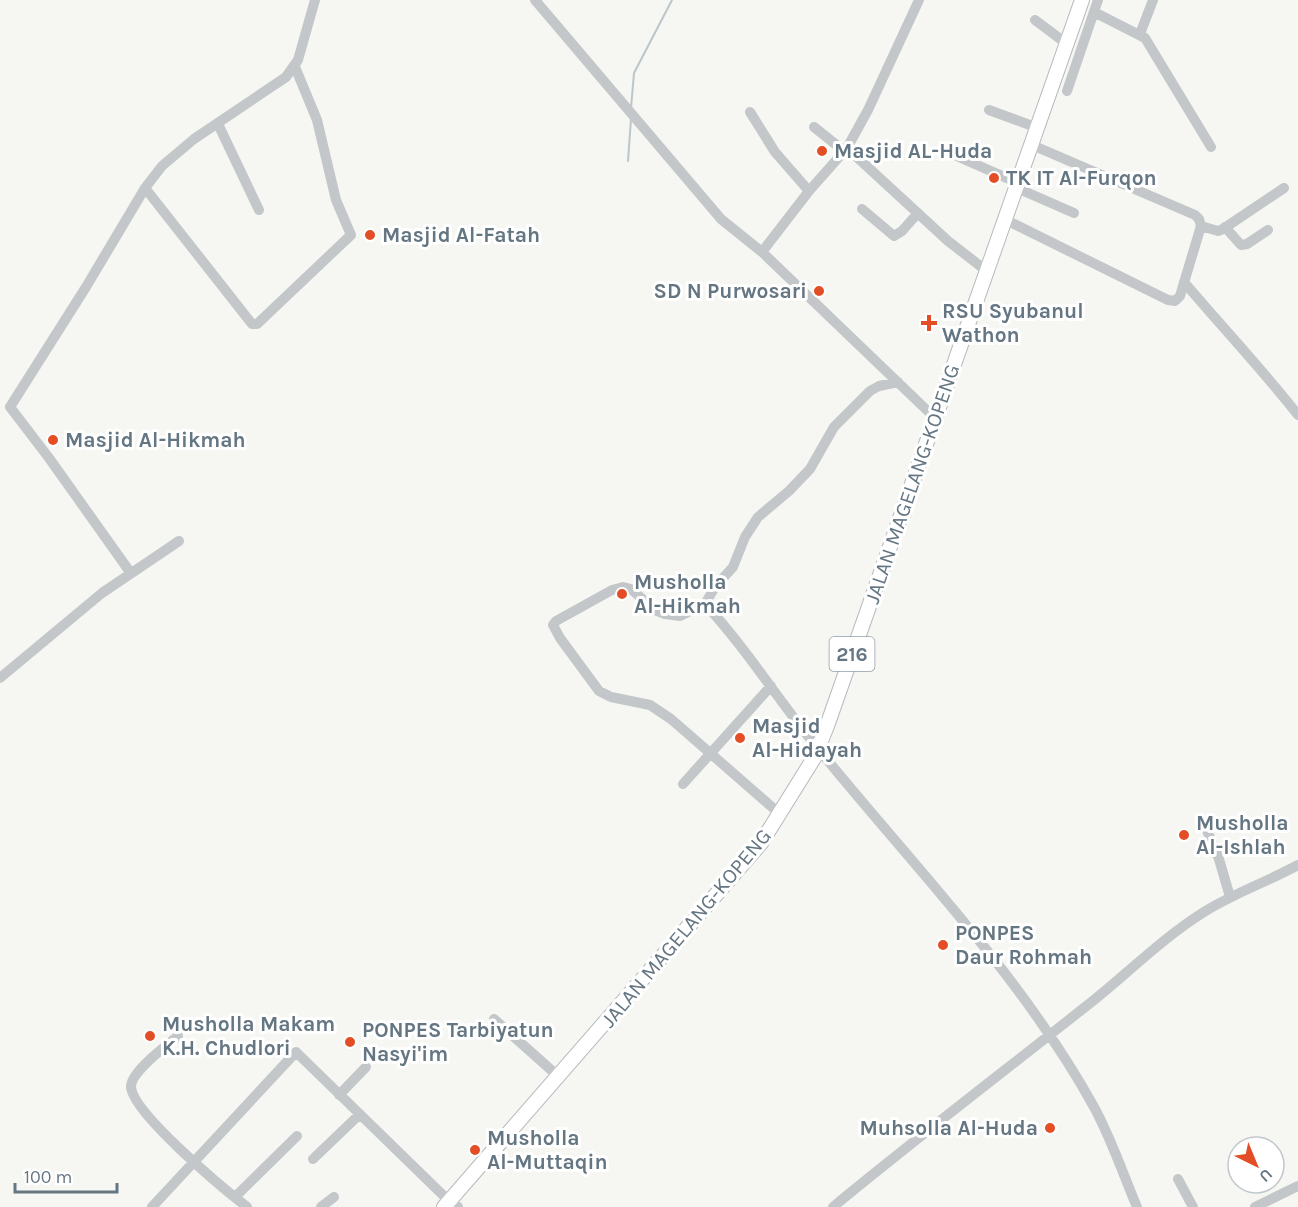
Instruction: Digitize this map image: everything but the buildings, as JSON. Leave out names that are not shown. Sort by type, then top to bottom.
[{"type":"main road","name":"JALAN MAGELANG-KOPENG","points":[[450,1205],[761,843],[818,749],[1082,0]]},
{"type":"street","points":[[0,415],[10,407],[145,188],[162,166],[175,153],[286,77],[295,67],[315,0]]},
{"type":"street","points":[[535,0],[721,219],[762,252],[934,417]]},
{"type":"street","points":[[762,252],[845,149],[868,110],[919,0]]},
{"type":"street","points":[[1067,91],[1098,0]]},
{"type":"street","points":[[1140,34],[1153,0]]},
{"type":"street","points":[[1094,12],[1140,34],[1150,43],[1211,147]]},
{"type":"street","points":[[1035,20],[1067,44]]},
{"type":"street","points":[[145,188],[252,324],[257,324],[351,235],[336,200],[317,120],[295,67]]},
{"type":"street","points":[[989,111],[1038,128]]},
{"type":"street","points":[[750,112],[775,152],[809,191]]},
{"type":"street","points":[[218,124],[259,210]]},
{"type":"street","points":[[814,127],[845,149],[948,241],[988,272]]},
{"type":"street","points":[[1006,220],[1168,300],[1178,299],[1201,226],[1195,215],[1032,145]]},
{"type":"street","points":[[943,150],[1074,213]]},
{"type":"street","points":[[1201,226],[1218,231],[1284,188]]},
{"type":"street","points":[[862,209],[894,236],[902,231],[918,213]]},
{"type":"street","points":[[1226,227],[1240,245],[1247,244],[1268,230]]},
{"type":"street","points":[[1184,282],[1266,374],[1298,415]]},
{"type":"street","points":[[780,814],[671,719],[650,705],[611,697],[600,691],[553,626],[556,621],[623,586],[655,610],[665,614],[680,616],[705,604],[715,587],[733,567],[745,537],[758,517],[789,491],[810,469],[834,428],[870,391],[879,386],[898,382]]},
{"type":"street","points":[[10,407],[130,572]]},
{"type":"street","points":[[0,678],[102,593],[178,541]]},
{"type":"street","points":[[705,604],[723,624],[818,749],[953,906],[1050,1034],[1095,1108],[1137,1207]]},
{"type":"street","points":[[683,784],[771,686]]},
{"type":"street","points":[[1203,821],[1219,859],[1230,897]]},
{"type":"street","points":[[833,1207],[919,1136],[1095,999],[1162,941],[1230,897],[1298,865]]},
{"type":"street","points":[[494,1019],[559,1077]]},
{"type":"street","points":[[178,1036],[136,1074],[131,1088],[137,1104],[194,1162],[247,1207]]},
{"type":"street","points":[[152,1207],[295,1053],[360,1114],[450,1205]]},
{"type":"street","points":[[339,1095],[366,1067]]},
{"type":"street","points":[[313,1159],[360,1114]]},
{"type":"street","points":[[235,1197],[297,1136]]},
{"type":"street","points":[[1178,1179],[1193,1207]]},
{"type":"street","points":[[1255,1207],[1298,1186]]},
{"type":"street","points":[[321,1207],[334,1197]]},
{"type":"waterway","points":[[631,108],[634,73],[672,0]]},
{"type":"waterway","points":[[628,161],[631,119]]},
{"type":"place","name":"Masjid AL-Huda","points":[[822,151]]},
{"type":"place","name":"TK IT Al-Furqon","points":[[994,178]]},
{"type":"place","name":"Masjid Al-Fatah","points":[[370,235]]},
{"type":"place","name":"SD N Purwosari","points":[[819,291]]},
{"type":"place","name":"RSU Syubanul Wathon","points":[[929,323]]},
{"type":"place","name":"Masjid Al-Hikmah","points":[[53,440]]},
{"type":"place","name":"Musholla Al-Hikmah","points":[[622,594]]},
{"type":"place","name":"Masjid Al-Hidayah","points":[[740,738]]},
{"type":"place","name":"Musholla Al-Ishlah","points":[[1184,835]]},
{"type":"place","name":"PONPES Daur Rohmah","points":[[943,945]]},
{"type":"place","name":"Musholla Makam K.H. Chudlori","points":[[150,1036]]},
{"type":"place","name":"PONPES Tarbiyatun Nasyi'im","points":[[350,1042]]},
{"type":"place","name":"Muhsolla Al-Huda","points":[[1050,1128]]},
{"type":"place","name":"Musholla Al-Muttaqin","points":[[475,1150]]}]
